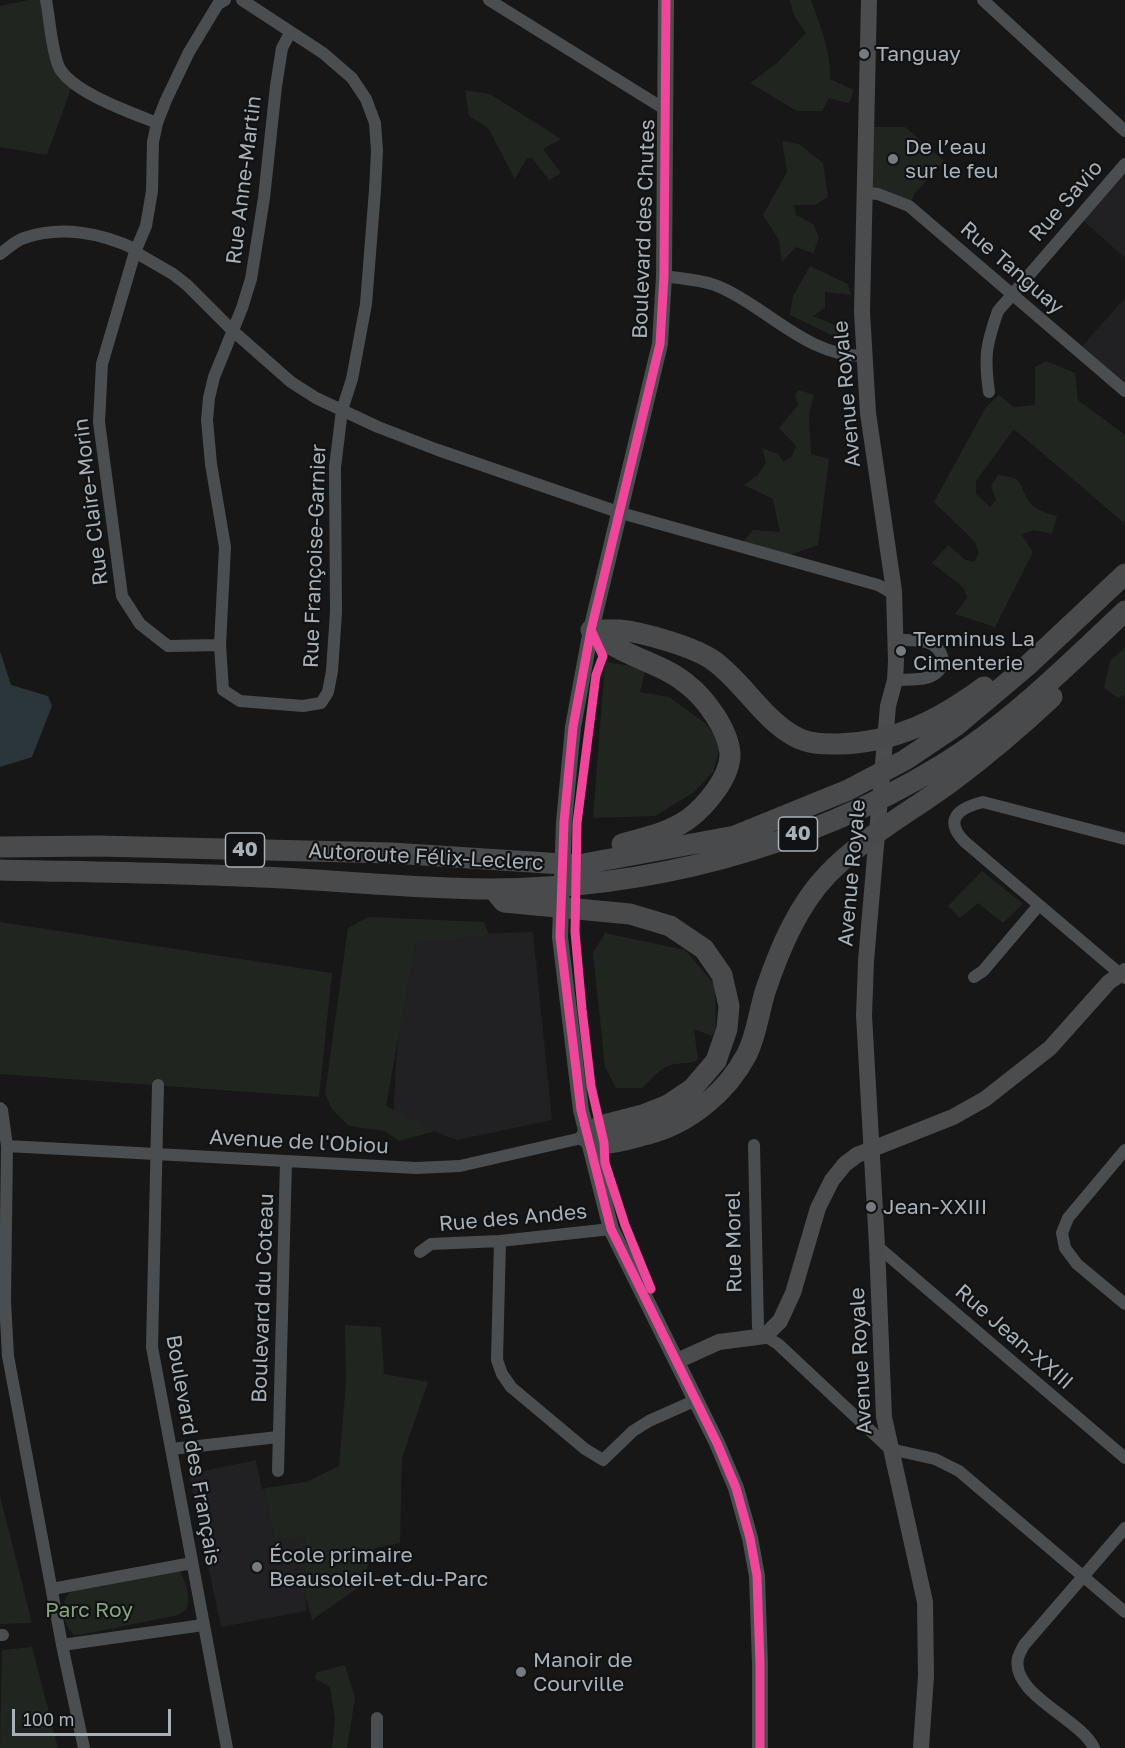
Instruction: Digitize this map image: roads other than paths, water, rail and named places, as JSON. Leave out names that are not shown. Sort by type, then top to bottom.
[{"type":"highway","name":"Autoroute Félix-Leclerc","points":[[0,847],[98,846],[392,853],[578,865],[735,836],[848,790],[905,760],[957,725],[1027,666],[1125,574]]},
{"type":"highway","name":"Autoroute Félix-Leclerc","points":[[0,870],[260,877],[426,888],[493,889],[594,884],[663,873],[734,857],[805,832],[866,806],[964,751],[1061,672],[1125,611]]},
{"type":"highway","points":[[591,630],[621,630],[654,637],[713,660],[768,715],[793,735],[811,743],[872,742],[899,735],[923,725],[952,708],[1006,670],[1027,666]]},
{"type":"highway","points":[[492,859],[593,851],[649,837],[686,821],[707,802],[723,780],[730,753],[722,726],[707,704],[688,684],[665,670],[613,646],[591,630]]},
{"type":"highway","points":[[586,1137],[604,1143],[659,1131],[678,1123],[717,1095],[734,1076],[748,1052],[766,989],[807,897],[855,849],[951,782],[1007,739],[1059,690],[1061,672]]},
{"type":"highway","points":[[493,889],[504,902],[630,914],[670,926],[704,949],[722,975],[729,1005],[727,1029],[716,1061],[692,1089],[668,1105],[644,1115],[600,1125],[586,1137]]},
{"type":"street","points":[[46,0],[59,66],[73,83],[120,108],[158,123]]},
{"type":"street","name":"Rue Claire-Morin","points":[[220,645],[168,646],[140,624],[122,596],[99,422],[102,364],[135,252],[146,226],[152,191],[153,142],[158,123],[166,100],[189,52],[218,4],[225,0]]},
{"type":"street","points":[[242,0],[323,53],[352,78],[366,99],[375,123],[377,151],[366,304],[352,379],[342,410]]},
{"type":"street","points":[[489,0],[666,110]]},
{"type":"street","name":"Boulevard des Chutes","points":[[666,0],[664,276],[660,344],[591,630],[573,727],[564,822],[560,938],[573,1056],[586,1137],[611,1229],[678,1361],[736,1488],[750,1538],[757,1576],[760,1748]]},
{"type":"street","name":"Avenue Royale","points":[[869,0],[862,312],[867,413],[894,594],[895,680],[888,706],[864,1015],[884,1417],[925,1602],[926,1676],[921,1748]]},
{"type":"street","points":[[983,0],[1125,131]]},
{"type":"street","name":"Rue Anne-Martin","points":[[233,331],[251,279],[264,198],[282,48],[290,33]]},
{"type":"street","name":"Rue Savio","points":[[989,392],[985,361],[989,336],[998,311],[1125,164]]},
{"type":"street","name":"Rue Tanguay","points":[[865,193],[878,194],[909,206],[1125,391]]},
{"type":"street","points":[[0,254],[22,239],[47,233],[75,231],[105,237],[135,249],[135,252],[180,279],[233,331],[291,382],[316,398],[378,427],[621,513],[878,585],[894,594]]},
{"type":"street","points":[[664,276],[701,281],[722,288],[785,329],[812,343],[837,354],[865,356]]},
{"type":"street","name":"Rue Françoise-Garnier","points":[[233,331],[214,377],[207,420],[211,464],[225,547],[220,645],[223,690],[240,701],[303,706],[321,702],[328,692],[332,671],[336,612],[334,467],[342,410]]},
{"type":"street","points":[[895,640],[919,640],[931,643],[940,651],[943,661],[938,672],[928,678],[895,680]]},
{"type":"street","points":[[678,1361],[719,1342],[765,1336],[780,1321],[793,1293],[818,1208],[832,1180],[845,1164],[857,1155],[953,1117],[985,1099],[1050,1048],[1109,982],[1124,974],[1039,905],[955,832],[954,820],[958,814],[968,806],[983,802],[1125,839]]},
{"type":"street","points":[[975,977],[983,971],[1039,905]]},
{"type":"street","name":"Boulevard des Français","points":[[158,1085],[152,1347],[227,1748]]},
{"type":"street","points":[[0,1108],[6,1140],[5,1301],[8,1356],[62,1645],[84,1748]]},
{"type":"street","name":"Avenue de l'Obiou","points":[[6,1140],[157,1154],[416,1168],[460,1166],[586,1137]]},
{"type":"street","name":"Rue Morel","points":[[754,1145],[758,1326],[765,1336]]},
{"type":"street","points":[[1125,1150],[1068,1218],[1062,1233],[1065,1248],[1077,1264],[1125,1304]]},
{"type":"street","name":"Boulevard du Coteau","points":[[278,1470],[286,1161]]},
{"type":"street","name":"Rue des Andes","points":[[420,1252],[431,1244],[500,1241],[611,1229]]},
{"type":"street","points":[[500,1241],[497,1360],[502,1374],[511,1387],[585,1449],[603,1460],[633,1431],[649,1421],[696,1400]]},
{"type":"street","name":"Rue Jean-XXIII","points":[[877,1246],[1125,1458]]},
{"type":"street","points":[[765,1336],[778,1344],[890,1449],[935,1460],[959,1471],[1125,1612]]},
{"type":"street","points":[[172,1449],[278,1437]]},
{"type":"street","points":[[1094,1748],[1084,1735],[1026,1685],[1018,1671],[1018,1659],[1024,1646],[1125,1528]]},
{"type":"street","points":[[52,1589],[192,1563]]},
{"type":"street","points":[[62,1645],[203,1625]]},
{"type":"street","points":[[377,1718],[377,1748]]},
{"type":"place","name":"Tanguay","points":[[864,54]]},
{"type":"place","name":"De l’eau sur le feu","points":[[893,159]]},
{"type":"place","name":"Terminus La Cimenterie","points":[[901,651]]},
{"type":"place","name":"Jean-XXIII","points":[[871,1207]]},
{"type":"place","name":"École primaire Beausoleil-et-du-Parc","points":[[257,1567]]},
{"type":"place","name":"Manoir de Courville","points":[[521,1672]]},
{"type":"park label","name":"Parc Roy","points":[[89,1610]]}]
